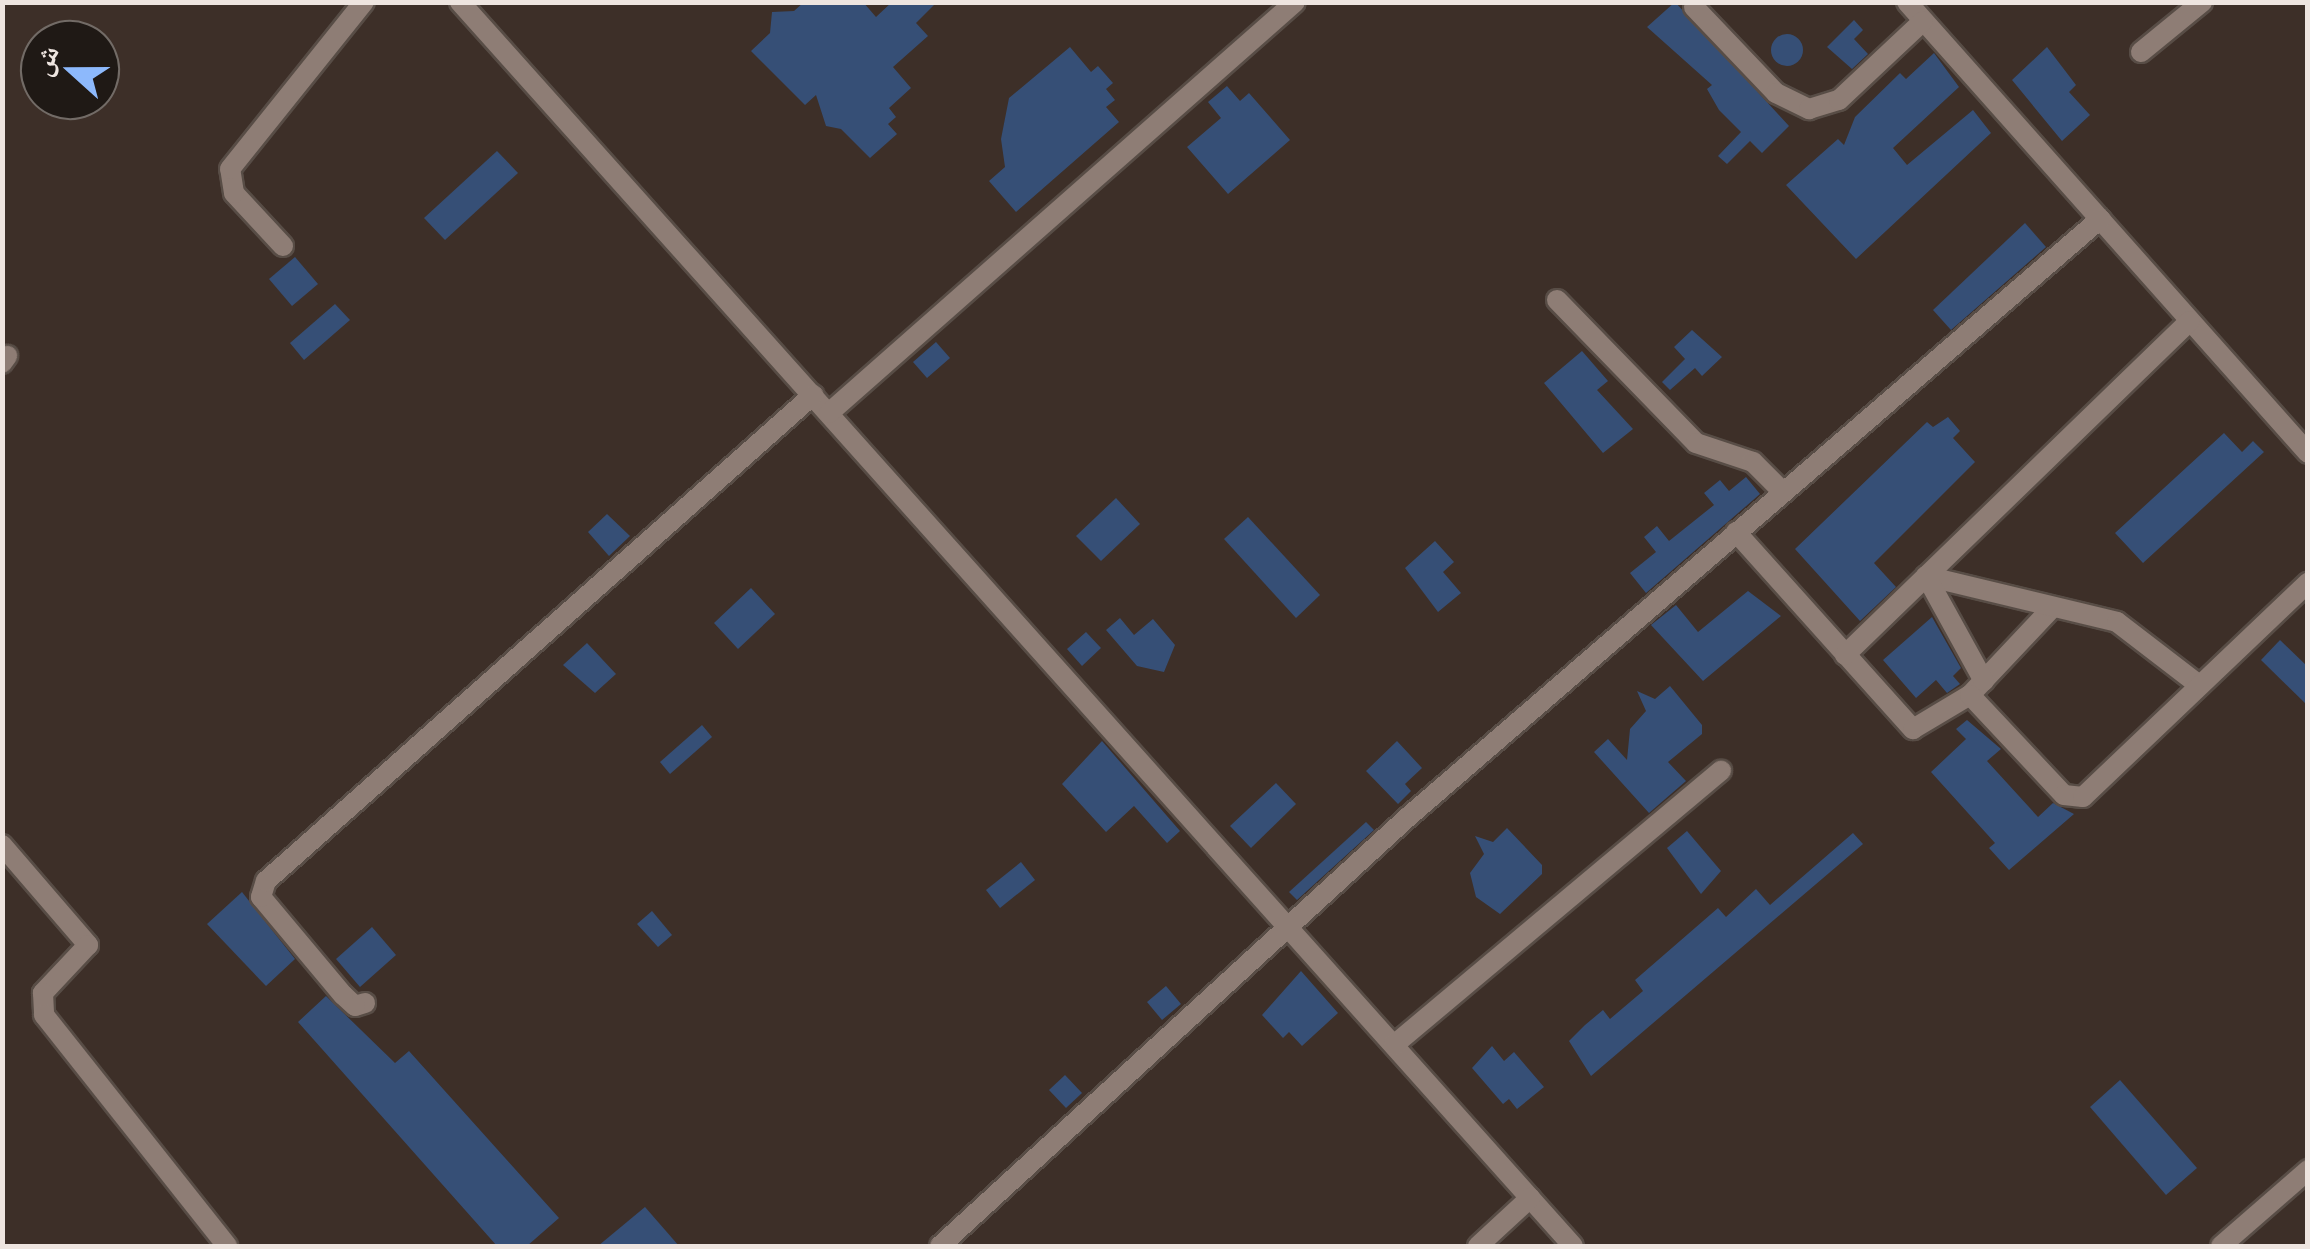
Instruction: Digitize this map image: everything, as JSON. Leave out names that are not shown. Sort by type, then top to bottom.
[{"type":"street","points":[[282,246],[234,193],[230,169],[364,2]]},
{"type":"street","points":[[460,2],[1573,1246]]},
{"type":"street","points":[[829,413],[1295,2]]},
{"type":"street","points":[[1907,2],[2308,454]]},
{"type":"street","points":[[2141,52],[2202,2]]},
{"type":"street","points":[[1694,7],[1776,93],[1809,109],[1839,100],[1924,21]]},
{"type":"street","points":[[940,1246],[1290,927],[1736,532],[2100,219]]},
{"type":"street","points":[[1558,300],[1696,443],[1753,462],[1782,492]]},
{"type":"street","points":[[1846,655],[2190,321]]},
{"type":"street","points":[[365,1003],[356,1006],[343,995],[261,897],[266,881],[813,396]]},
{"type":"street","points":[[1736,532],[1908,727],[1919,728],[1977,688],[2052,608]]},
{"type":"street","points":[[1926,576],[2117,622],[2198,685]]},
{"type":"street","points":[[1926,576],[1977,688],[2074,800],[2308,583]]},
{"type":"street","points":[[1394,1045],[1721,771]]},
{"type":"street","points":[[2,845],[88,944],[43,993],[44,1015],[227,1246]]},
{"type":"street","points":[[2222,1246],[2308,1170]]},
{"type":"street","points":[[1478,1246],[1530,1198]]},
{"type":"building","points":[[804,2],[863,2],[876,17],[892,2],[937,2],[916,23],[928,36],[893,67],[911,88],[889,108],[896,117],[888,124],[897,134],[870,158],[841,129],[826,126],[816,95],[805,105],[751,51],[770,33],[772,12],[794,11]]},
{"type":"building","points":[[1675,2],[1789,126],[1762,153],[1750,141],[1727,164],[1718,156],[1741,132],[1719,110],[1707,89],[1712,85],[1647,27]]},
{"type":"building","points":[[1854,20],[1863,30],[1854,39],[1868,54],[1852,69],[1827,47]]},
{"type":"building","points":[[1787,34],[1798,39],[1803,50],[1798,61],[1787,66],[1776,61],[1771,50],[1776,39]]},
{"type":"building","points":[[1070,47],[1091,72],[1098,66],[1113,83],[1106,89],[1115,100],[1106,107],[1119,122],[1016,212],[989,181],[1005,167],[1001,139],[1009,98]]},
{"type":"building","points":[[2047,47],[2076,85],[2069,92],[2090,115],[2062,141],[2012,80]]},
{"type":"building","points":[[1934,53],[1959,87],[1893,148],[1907,165],[1973,110],[1991,133],[1856,259],[1786,185],[1838,139],[1844,145],[1855,117],[1900,73],[1906,79]]},
{"type":"building","points":[[1227,86],[1240,101],[1249,93],[1290,140],[1228,194],[1187,147],[1221,118],[1208,102]]},
{"type":"building","points":[[497,151],[518,173],[445,240],[424,218]]},
{"type":"building","points":[[2025,223],[2046,247],[1951,330],[1933,310]]},
{"type":"building","points":[[295,257],[318,284],[292,306],[269,279]]},
{"type":"building","points":[[335,304],[350,320],[304,360],[290,343]]},
{"type":"building","points":[[1692,330],[1722,357],[1702,376],[1695,368],[1670,390],[1662,382],[1685,359],[1674,347]]},
{"type":"building","points":[[936,342],[950,358],[927,378],[913,362]]},
{"type":"building","points":[[1582,351],[1608,381],[1597,390],[1633,429],[1603,453],[1544,383]]},
{"type":"building","points":[[1948,417],[1960,431],[1953,438],[1975,462],[1874,563],[1896,587],[1860,621],[1795,549],[1927,422],[1933,427]]},
{"type":"building","points":[[2224,433],[2242,452],[2253,441],[2264,452],[2143,563],[2115,533]]},
{"type":"building","points":[[1746,477],[1760,494],[1646,593],[1630,573],[1656,552],[1644,537],[1657,526],[1669,541],[1714,505],[1704,493],[1720,480],[1729,491]]},
{"type":"building","points":[[1116,498],[1140,524],[1101,561],[1076,536]]},
{"type":"building","points":[[607,514],[630,536],[609,556],[588,532]]},
{"type":"building","points":[[1248,517],[1320,595],[1296,618],[1224,539]]},
{"type":"building","points":[[1435,541],[1454,562],[1443,572],[1461,593],[1438,612],[1405,568]]},
{"type":"building","points":[[751,588],[775,614],[738,649],[714,623]]},
{"type":"building","points":[[1748,591],[1781,616],[1703,681],[1651,625],[1676,605],[1698,632]]},
{"type":"building","points":[[1932,617],[1961,668],[1953,676],[1960,684],[1947,693],[1936,680],[1916,698],[1883,660]]},
{"type":"building","points":[[1120,618],[1134,635],[1153,619],[1175,645],[1164,672],[1137,666],[1106,630]]},
{"type":"building","points":[[1086,632],[1101,648],[1082,666],[1067,649]]},
{"type":"building","points":[[2280,640],[2308,667],[2308,706],[2261,660]]},
{"type":"building","points":[[587,643],[616,674],[595,693],[563,665]]},
{"type":"building","points":[[1670,686],[1702,725],[1702,734],[1668,762],[1686,781],[1649,813],[1594,752],[1608,739],[1627,760],[1630,729],[1646,711],[1637,691],[1655,699]]},
{"type":"building","points":[[1967,720],[2001,749],[1987,761],[2038,817],[2053,803],[2074,814],[2009,870],[1989,848],[1995,843],[1931,772],[1966,739],[1956,729]]},
{"type":"building","points":[[702,725],[712,737],[670,774],[660,762]]},
{"type":"building","points":[[1102,741],[1180,831],[1167,843],[1134,806],[1106,832],[1062,784]]},
{"type":"building","points":[[1397,741],[1422,768],[1405,784],[1411,791],[1398,804],[1366,771]]},
{"type":"building","points":[[1276,783],[1296,804],[1251,848],[1230,826]]},
{"type":"building","points":[[1366,822],[1374,830],[1297,900],[1289,892]]},
{"type":"building","points":[[1507,828],[1542,865],[1542,874],[1500,914],[1476,897],[1470,873],[1484,854],[1475,836],[1493,842]]},
{"type":"building","points":[[1687,831],[1721,871],[1701,894],[1667,848]]},
{"type":"building","points":[[1853,833],[1863,844],[1591,1076],[1569,1041],[1585,1025],[1603,1010],[1610,1019],[1643,991],[1635,980],[1718,908],[1726,917],[1756,889],[1770,905]]},
{"type":"building","points":[[1021,862],[1035,880],[1000,908],[986,890]]},
{"type":"building","points":[[242,892],[295,959],[266,986],[207,924]]},
{"type":"building","points":[[652,911],[672,935],[658,947],[637,924]]},
{"type":"building","points":[[372,927],[396,955],[360,987],[336,959]]},
{"type":"building","points":[[1301,971],[1338,1013],[1302,1046],[1289,1032],[1283,1038],[1262,1015]]},
{"type":"building","points":[[1166,986],[1181,1004],[1162,1020],[1147,1002]]},
{"type":"building","points":[[326,996],[395,1063],[409,1051],[559,1218],[527,1246],[497,1246],[298,1022]]},
{"type":"building","points":[[1492,1046],[1504,1061],[1514,1052],[1544,1087],[1517,1109],[1509,1099],[1503,1104],[1472,1068]]},
{"type":"building","points":[[1065,1075],[1082,1093],[1066,1108],[1049,1090]]},
{"type":"building","points":[[2120,1080],[2197,1168],[2166,1195],[2090,1107]]},
{"type":"building","points":[[645,1207],[679,1246],[598,1246]]}]
